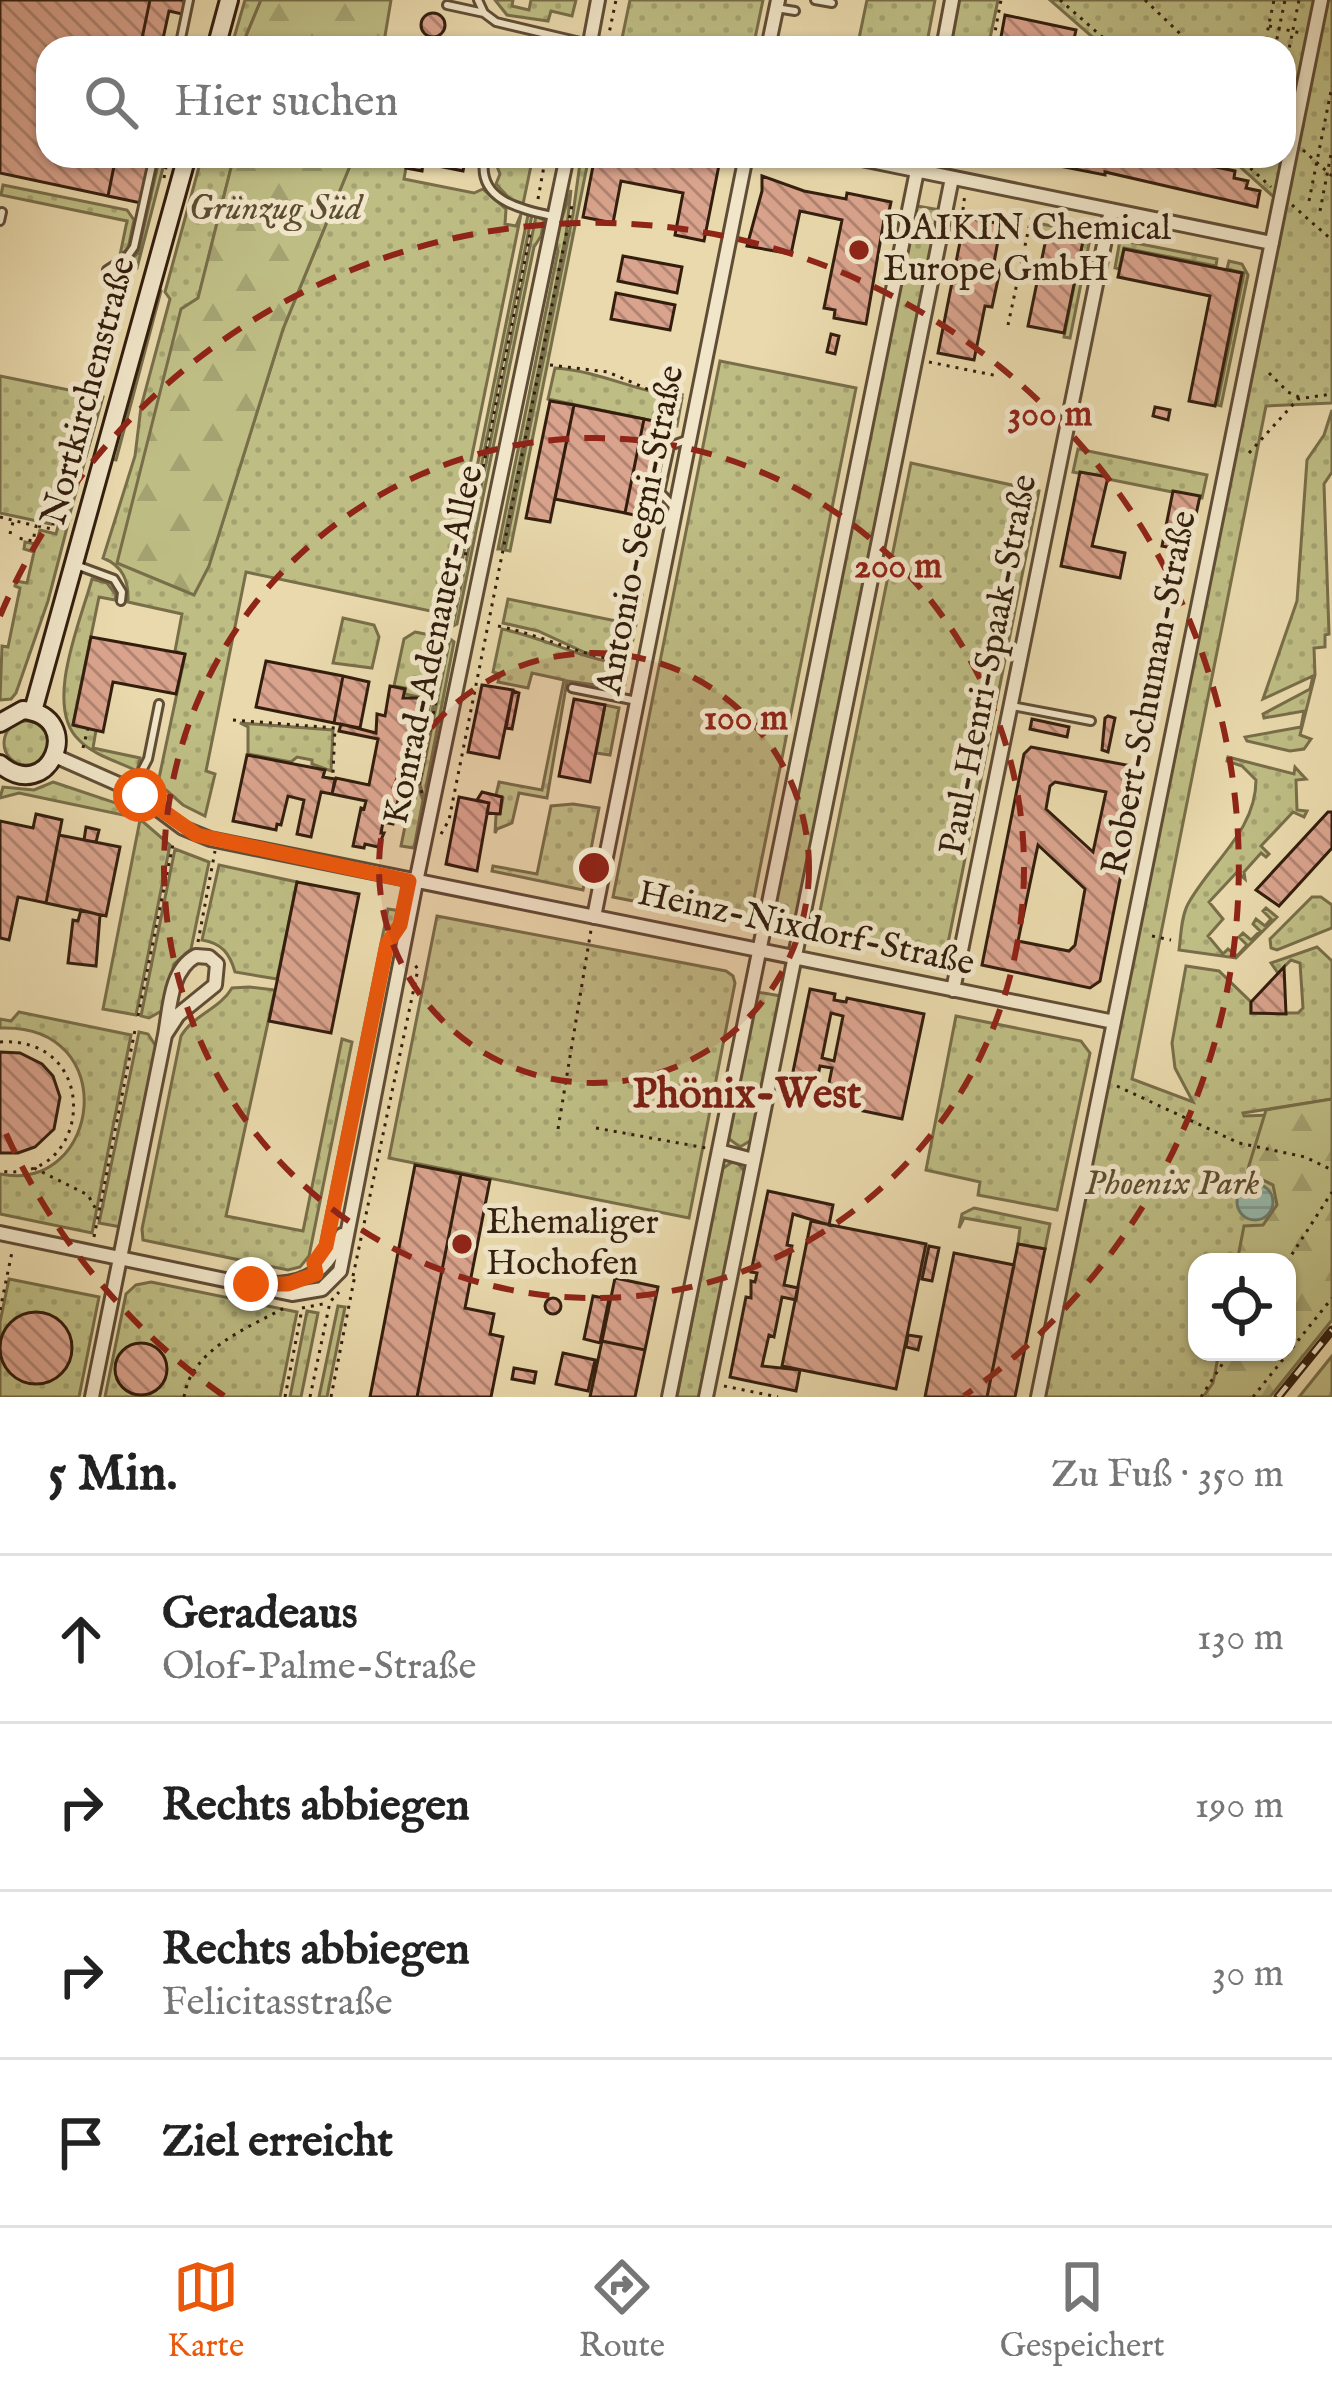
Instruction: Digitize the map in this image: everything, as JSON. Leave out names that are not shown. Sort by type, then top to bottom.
[{"type":"main road","points":[[219,36],[229,0]]},
{"type":"main road","name":"Nortkirchenstraße","points":[[33,711],[184,168]]},
{"type":"main road","points":[[0,722],[13,712],[33,711],[54,728],[55,755],[34,774],[15,774],[0,764]]},
{"type":"street","points":[[591,36],[598,0]]},
{"type":"street","points":[[945,36],[952,0]]},
{"type":"street","name":"Robert-Schuman-Straße","points":[[1296,126],[1321,0]]},
{"type":"street","points":[[770,36],[777,4]]},
{"type":"street","name":"Konrad-Adenauer-Allee","points":[[251,1284],[292,1294],[327,1286],[340,1271],[564,168]]},
{"type":"street","name":"Antonio-Segni-Straße","points":[[594,916],[744,168]]},
{"type":"street","points":[[669,1397],[918,168]]},
{"type":"street","points":[[931,168],[960,180],[1272,243]]},
{"type":"street","name":"Robert-Schuman-Straße","points":[[1038,1397],[1288,168]]},
{"type":"street","points":[[706,1397],[915,360],[960,180]]},
{"type":"street","name":"Paul-Henri-Spaak-Straße","points":[[953,990],[1111,209]]},
{"type":"street","name":"Heinz-Nixdorf-Straße","points":[[55,755],[132,790],[197,835],[1114,1022]]},
{"type":"street","points":[[92,1397],[166,1035],[182,964],[196,956],[214,961],[219,971],[215,985],[178,1016],[166,1035]]},
{"type":"street","points":[[719,1151],[753,1160]]},
{"type":"street","name":"Konrad-Adenauer-Allee","points":[[251,1284],[305,1280],[332,1260],[350,1217]]},
{"type":"street","points":[[0,1233],[251,1284]]},
{"type":"lane","points":[[181,36],[189,0]]},
{"type":"lane","points":[[478,0],[484,13]]},
{"type":"lane","points":[[815,0],[832,3]]},
{"type":"lane","points":[[777,4],[796,11]]},
{"type":"lane","points":[[447,5],[484,13],[520,31],[543,36]]},
{"type":"lane","points":[[107,270],[128,257],[134,247],[151,168]]},
{"type":"lane","points":[[484,168],[484,179],[493,193],[515,208],[553,217]]},
{"type":"lane","points":[[76,565],[114,579],[122,592],[121,601]]},
{"type":"lane","points":[[572,688],[637,701]]},
{"type":"lane","points":[[132,790],[148,759],[159,704]]},
{"type":"lane","points":[[1011,705],[1091,721]]},
{"type":"path","points":[[608,36],[616,0]]},
{"type":"path","points":[[994,36],[1001,0]]},
{"type":"path","points":[[1060,0],[1101,36]]},
{"type":"path","points":[[1145,0],[1183,36]]},
{"type":"path","points":[[1266,36],[1274,0]]},
{"type":"path","points":[[1277,36],[1285,0]]},
{"type":"path","points":[[1292,36],[1299,0]]},
{"type":"path","points":[[1268,26],[1293,31]]},
{"type":"path","points":[[1309,201],[1332,86]]},
{"type":"path","points":[[1319,211],[1332,149]]},
{"type":"path","points":[[1316,163],[1330,174]]},
{"type":"path","points":[[424,800],[419,785],[544,168]]},
{"type":"path","points":[[1250,168],[1332,240]]},
{"type":"path","points":[[960,180],[963,210]]},
{"type":"path","points":[[449,820],[572,198]]},
{"type":"path","points":[[1008,325],[1030,218]]},
{"type":"path","points":[[915,360],[998,376]]},
{"type":"path","points":[[550,365],[608,372],[652,391],[686,395]]},
{"type":"path","points":[[1269,373],[1288,392],[1302,398]]},
{"type":"path","points":[[1249,454],[1286,408],[1302,398],[1332,394]]},
{"type":"path","points":[[0,518],[52,529],[55,516],[72,520]]},
{"type":"path","points":[[10,534],[13,520]]},
{"type":"path","points":[[18,538],[33,541],[36,526]]},
{"type":"path","points":[[498,626],[535,632],[595,658],[632,662]]},
{"type":"path","points":[[233,720],[335,728],[333,773]]},
{"type":"path","points":[[83,748],[88,728]]},
{"type":"path","points":[[138,1016],[173,844]]},
{"type":"path","points":[[197,948],[216,848]]},
{"type":"path","points":[[557,1129],[594,916]]},
{"type":"path","points":[[326,1246],[380,975],[393,934]]},
{"type":"path","points":[[1152,937],[1171,940]]},
{"type":"path","points":[[360,1249],[418,969]]},
{"type":"path","points":[[94,1237],[136,1030]]},
{"type":"path","points":[[0,1042],[24,1042],[44,1050],[70,1081],[75,1101],[74,1121],[52,1156],[33,1168],[0,1171]]},
{"type":"path","points":[[1104,1072],[1120,1090],[1238,1143],[1305,1157],[1332,1170]]},
{"type":"path","points":[[596,1128],[719,1151]]},
{"type":"path","points":[[33,1168],[88,1195],[98,1214]]},
{"type":"path","points":[[1293,1253],[1332,1192]]},
{"type":"path","points":[[0,1310],[12,1250]]},
{"type":"path","points":[[331,1397],[355,1274]]},
{"type":"path","points":[[1253,1397],[1332,1298]]},
{"type":"path","points":[[310,1397],[330,1302]]},
{"type":"path","points":[[184,1397],[186,1383],[217,1345],[290,1305]]},
{"type":"path","points":[[285,1397],[303,1308]]},
{"type":"path","points":[[1201,1397],[1224,1361]]},
{"type":"path","points":[[722,1385],[778,1397]]},
{"type":"green space","points":[[245,0],[261,0],[246,36],[234,36]]},
{"type":"green space","points":[[261,0],[391,0],[385,36],[246,36]]},
{"type":"green space","points":[[495,0],[513,0],[512,6],[529,10],[531,0],[576,0],[572,16],[551,11],[548,21],[507,15]]},
{"type":"green space","points":[[630,0],[763,0],[756,36],[622,36]]},
{"type":"green space","points":[[867,0],[935,0],[928,36],[860,36]]},
{"type":"green space","points":[[959,0],[998,0],[990,36],[952,36]]},
{"type":"green space","name":"Phoenix Park","points":[[1050,0],[1332,0],[1332,403],[1266,406],[1132,1079],[1193,1102],[1175,1068],[1172,1043],[1186,966],[1219,971],[1251,1002],[1251,1013],[1298,1013],[1303,1008],[1300,963],[1291,960],[1278,973],[1271,963],[1317,947],[1332,961],[1332,1099],[1243,1113],[1271,1115],[1286,1204],[1250,1253],[1188,1253],[1188,1361],[1222,1361],[1214,1397],[1044,1397],[1285,207],[1241,168],[1296,168],[1296,36],[1091,36]]},
{"type":"green space","points":[[157,168],[163,168],[137,268],[125,265],[138,253]]},
{"type":"green space","points":[[199,168],[231,168],[198,299],[194,594],[209,565],[283,329],[349,168],[406,168],[404,179],[474,193],[483,189],[506,209],[505,224],[516,226],[521,214],[440,613],[246,572],[206,771],[215,774],[205,816],[183,805],[158,783],[185,655],[175,651],[182,614],[128,602],[123,575],[103,558],[135,456],[141,407],[170,299],[165,292]]},
{"type":"green space","name":"Grünzug Süd","points":[[231,168],[349,168],[283,329],[209,566],[194,595],[117,563],[181,309],[198,298]]},
{"type":"green space","points":[[498,168],[530,168],[523,204],[511,200],[496,184]]},
{"type":"green space","points":[[579,168],[587,168],[510,551],[505,550]]},
{"type":"green space","points":[[3,185],[127,210],[134,220],[128,249],[120,255],[127,221],[1,195]]},
{"type":"green space","points":[[571,190],[566,235],[502,549],[498,549],[558,251],[555,240]]},
{"type":"green space","points":[[917,206],[940,210],[796,918],[773,913]]},
{"type":"green space","points":[[528,215],[532,215],[449,626],[445,625]]},
{"type":"green space","points":[[536,216],[544,220],[541,236],[534,247],[453,626]]},
{"type":"green space","points":[[1037,223],[1091,234],[1070,338],[1064,337],[1083,240],[1035,230]]},
{"type":"green space","points":[[1120,240],[1217,259],[1216,266],[1124,248],[1119,269],[1115,268]]},
{"type":"green space","points":[[1229,261],[1242,264],[1248,275],[1221,406],[1217,405],[1244,273],[1227,269]]},
{"type":"green space","points":[[158,289],[116,460],[112,459]]},
{"type":"green space","points":[[720,361],[856,388],[751,913],[739,922],[613,897]]},
{"type":"green space","points":[[555,368],[682,398],[677,426],[548,399]]},
{"type":"green space","points":[[0,376],[103,397],[69,517],[54,514],[51,524],[0,513]]},
{"type":"green space","points":[[1332,410],[1332,472],[1324,484],[1329,634],[1325,647],[1314,648],[1315,675],[1300,735],[1311,739],[1304,749],[1290,751],[1245,737],[1301,727],[1304,711],[1264,718],[1263,714],[1310,689],[1313,676],[1263,699],[1297,601],[1307,460],[1324,435]]},
{"type":"green space","points":[[1078,449],[1207,475],[1202,498],[1073,472]]},
{"type":"green space","points":[[911,463],[1039,491],[944,963],[827,939],[817,926]]},
{"type":"green space","points":[[59,523],[68,524],[48,601],[16,693],[0,700],[2,646],[8,647],[20,588],[16,581],[27,583],[34,552],[24,549],[25,542],[36,544],[40,530],[56,534]]},
{"type":"green space","points":[[92,579],[107,583],[116,595],[115,600],[99,597],[73,724],[96,730],[93,748],[140,758],[137,771],[99,754],[79,740],[64,706],[68,662]]},
{"type":"green space","points":[[638,594],[642,595],[629,659],[586,653],[538,631],[503,623],[508,599],[631,624]]},
{"type":"green space","points":[[343,618],[374,625],[379,637],[372,668],[333,663]]},
{"type":"green space","points":[[502,629],[628,665],[624,689],[567,681],[547,798],[519,793],[512,823],[495,833],[503,798],[496,795],[499,782],[542,790],[564,680],[532,673],[528,688],[498,682],[500,674],[493,672]]},
{"type":"green space","points":[[415,632],[435,636],[423,698],[394,686],[404,639]]},
{"type":"green space","points":[[443,638],[447,639],[417,784],[423,800],[414,848],[401,846]]},
{"type":"green space","points":[[450,639],[454,642],[426,803],[420,785]]},
{"type":"green space","points":[[605,705],[619,708],[610,755],[596,753]]},
{"type":"green space","points":[[26,721],[42,727],[48,743],[42,759],[26,765],[10,759],[4,743],[10,727]]},
{"type":"green space","points":[[240,723],[333,730],[331,771],[312,760],[297,757],[291,762],[248,754],[248,727]]},
{"type":"green space","points":[[1228,757],[1294,774],[1295,767],[1306,779],[1296,780],[1297,810],[1307,811],[1304,817],[1293,812],[1261,846],[1269,854],[1261,853],[1244,872],[1245,879],[1237,872],[1209,902],[1223,919],[1208,936],[1223,954],[1228,949],[1237,956],[1247,945],[1239,937],[1243,933],[1251,940],[1260,931],[1253,924],[1256,919],[1265,926],[1271,919],[1263,911],[1266,908],[1277,917],[1236,958],[1179,950],[1188,904],[1241,831],[1254,798],[1256,780],[1242,766],[1227,761]]},
{"type":"green space","points":[[53,782],[119,804],[124,807],[123,815],[19,793],[0,798],[3,787],[34,790]]},
{"type":"green space","points":[[551,806],[599,808],[583,890],[492,871],[493,866],[537,874]]},
{"type":"green space","points":[[134,814],[170,845],[136,1015],[103,1009],[140,820]]},
{"type":"green space","points":[[175,849],[209,862],[191,949],[174,964],[165,1009],[149,1018],[141,1016]]},
{"type":"green space","points":[[219,865],[297,882],[277,979],[235,972],[224,950],[202,940]]},
{"type":"green space","points":[[1312,897],[1332,905],[1332,928],[1277,950],[1271,948],[1270,939]]},
{"type":"green space","points":[[388,909],[401,911],[399,924],[385,943],[318,1256]]},
{"type":"green space","points":[[437,916],[733,976],[689,1218],[389,1158]]},
{"type":"green space","points":[[232,988],[275,990],[226,1216],[303,1231],[342,1039],[352,1042],[309,1256],[300,1267],[288,1270],[143,1240],[181,1036]]},
{"type":"green space","points":[[757,992],[781,996],[753,1139],[740,1147],[728,1138]]},
{"type":"green space","points":[[19,1012],[131,1035],[92,1233],[0,1214],[0,1174],[34,1173],[60,1159],[77,1135],[84,1107],[81,1077],[66,1052],[39,1034],[0,1028],[0,1019],[11,1021]]},
{"type":"green space","points":[[956,1016],[1081,1041],[1090,1053],[1057,1210],[978,1195],[980,1182],[926,1170]]},
{"type":"green space","points":[[139,1032],[148,1034],[157,1048],[121,1227],[99,1223]]},
{"type":"green space","points":[[1332,1099],[1332,1320],[1270,1397],[1203,1397],[1213,1383],[1217,1361],[1296,1361],[1296,1253],[1239,1253],[1244,1226],[1263,1225],[1277,1205],[1273,1185],[1247,1172],[1266,1110]]},
{"type":"green space","points":[[735,1160],[745,1172],[700,1397],[677,1397],[722,1169]]},
{"type":"green space","points":[[974,1208],[1050,1224],[1045,1249],[1018,1244],[1020,1228],[964,1218],[959,1228],[962,1214]]},
{"type":"green space","points":[[9,1279],[99,1297],[79,1397],[0,1397],[0,1322]]},
{"type":"green space","points":[[151,1282],[297,1312],[280,1397],[105,1397],[126,1294],[136,1285]]},
{"type":"green space","points":[[338,1306],[345,1307],[327,1397],[319,1397]]},
{"type":"green space","points":[[307,1311],[318,1313],[301,1397],[290,1397]]},
{"type":"green space","points":[[1332,1356],[1332,1397],[1299,1397]]},
{"type":"shaded area","points":[[1255,1184],[1268,1189],[1273,1202],[1268,1215],[1255,1220],[1242,1215],[1237,1202],[1242,1189]]},
{"type":"building","points":[[0,0],[150,0],[142,36],[36,36],[36,168],[114,168],[108,196],[0,173]]},
{"type":"building","points":[[150,0],[185,0],[182,14],[169,11],[164,36],[142,36]]},
{"type":"building","points":[[428,13],[438,13],[445,20],[439,36],[427,36],[421,30],[421,20]]},
{"type":"building","points":[[1005,15],[1076,30],[1075,36],[1001,36]]},
{"type":"building","points":[[114,168],[148,168],[141,203],[108,196]]},
{"type":"building","points":[[593,168],[718,168],[704,241],[675,235],[683,193],[621,181],[613,223],[583,217]]},
{"type":"building","points":[[1069,168],[1221,168],[1235,171],[1234,178],[1248,181],[1246,188],[1260,191],[1257,207]]},
{"type":"building","name":"DAIKIN Chemical Europe GmbH","points":[[762,176],[804,191],[891,202],[866,324],[834,318],[835,310],[824,308],[842,220],[800,211],[791,254],[747,246]]},
{"type":"building","points":[[965,217],[1001,224],[993,268],[1000,270],[992,307],[985,306],[974,360],[938,353]]},
{"type":"building","points":[[1047,234],[1083,241],[1064,333],[1028,326]]},
{"type":"building","points":[[1124,249],[1242,273],[1215,406],[1189,401],[1210,296],[1118,277]]},
{"type":"building","points":[[623,256],[682,267],[677,293],[618,281]]},
{"type":"building","points":[[616,293],[675,305],[670,330],[611,319]]},
{"type":"building","points":[[831,334],[839,336],[835,354],[827,352]]},
{"type":"building","points":[[550,401],[574,405],[550,522],[526,518]]},
{"type":"building","points":[[574,405],[644,419],[625,513],[555,499]]},
{"type":"building","points":[[1155,407],[1170,410],[1168,420],[1153,416]]},
{"type":"building","points":[[644,419],[667,424],[648,518],[625,513]]},
{"type":"building","points":[[1080,472],[1108,477],[1092,546],[1125,553],[1120,578],[1061,566]]},
{"type":"building","points":[[1173,491],[1200,496],[1188,551],[1162,546]]},
{"type":"building","points":[[91,637],[185,654],[176,694],[113,682],[103,732],[73,725]]},
{"type":"building","points":[[266,661],[343,676],[334,723],[256,707]]},
{"type":"building","points":[[343,676],[369,682],[360,728],[334,723]]},
{"type":"building","points":[[482,685],[513,690],[499,758],[468,752]]},
{"type":"building","points":[[390,686],[405,689],[403,698],[419,698],[393,824],[383,822],[378,847],[353,846],[366,801],[332,794],[336,778],[369,785],[378,739],[339,731],[341,724],[376,733],[377,714],[385,716]]},
{"type":"building","points":[[513,691],[519,693],[512,729],[506,728]]},
{"type":"building","points":[[574,699],[605,705],[590,782],[559,776]]},
{"type":"building","points":[[1108,716],[1115,718],[1108,752],[1102,750]]},
{"type":"building","points":[[1032,719],[1069,727],[1067,737],[1030,729]]},
{"type":"building","points":[[1031,747],[1142,768],[1100,981],[1090,988],[982,965],[1024,754]],"holes":[[[1055,782],[1106,792],[1093,852],[1046,809]],[[1038,845],[1085,889],[1075,945],[1069,951],[1018,941]]]},
{"type":"building","points":[[247,755],[325,770],[323,777],[335,779],[332,794],[321,792],[311,837],[297,834],[304,800],[288,796],[276,830],[233,821]]},
{"type":"building","points":[[482,792],[502,797],[500,814],[487,813],[489,803],[477,800]]},
{"type":"building","points":[[459,797],[489,803],[477,871],[446,864]]},
{"type":"building","points":[[1332,812],[1332,848],[1279,906],[1256,890]]},
{"type":"building","points":[[36,814],[62,820],[46,903],[18,897],[9,940],[0,938],[0,821],[33,828]]},
{"type":"building","points":[[86,827],[99,830],[96,842],[84,840]]},
{"type":"building","points":[[59,835],[120,847],[106,916],[46,903]]},
{"type":"building","points":[[297,882],[359,894],[331,1033],[269,1021]]},
{"type":"building","points":[[81,910],[100,915],[96,966],[68,963],[73,920],[78,921]]},
{"type":"building","points":[[1284,967],[1286,1014],[1251,1013],[1251,1002]]},
{"type":"building","points":[[810,989],[835,994],[834,1000],[846,1002],[847,998],[924,1014],[902,1119],[825,1103],[832,1068],[820,1066],[813,1101],[788,1096]],"holes":[[[831,1013],[843,1016],[834,1061],[822,1058]]]},
{"type":"building","points":[[0,1052],[20,1053],[42,1064],[53,1076],[60,1097],[54,1129],[35,1147],[18,1153],[0,1153]]},
{"type":"building","points":[[415,1165],[461,1174],[417,1397],[370,1397]]},
{"type":"building","name":"Ehemaliger Hochofen","points":[[461,1174],[490,1180],[465,1308],[494,1314],[490,1334],[503,1337],[491,1397],[417,1397]]},
{"type":"building","points":[[768,1191],[833,1205],[829,1225],[793,1214],[784,1285],[798,1288],[796,1300],[782,1297],[762,1366],[800,1370],[796,1391],[730,1377],[746,1297],[751,1298],[751,1281],[755,1282],[757,1273],[751,1272]]},
{"type":"building","points":[[811,1221],[926,1244],[896,1389],[782,1366]]},
{"type":"building","points":[[1018,1244],[1045,1249],[1015,1397],[987,1397]]},
{"type":"building","points":[[929,1246],[939,1248],[932,1281],[922,1279]]},
{"type":"building","points":[[954,1253],[1014,1265],[987,1397],[925,1397]]},
{"type":"building","points":[[615,1278],[658,1287],[645,1350],[602,1341]]},
{"type":"building","points":[[593,1296],[609,1299],[600,1343],[584,1339]]},
{"type":"building","points":[[553,1298],[561,1306],[553,1314],[545,1306]]},
{"type":"building","points":[[36,1312],[62,1322],[72,1348],[62,1374],[36,1384],[10,1374],[0,1348],[10,1322]]},
{"type":"building","points":[[908,1335],[921,1337],[918,1350],[906,1347]]},
{"type":"building","points":[[602,1341],[645,1350],[635,1397],[590,1397]]},
{"type":"building","points":[[141,1343],[159,1351],[167,1369],[159,1387],[141,1395],[123,1387],[115,1369],[123,1351]]},
{"type":"building","points":[[563,1353],[595,1360],[588,1391],[556,1384]]},
{"type":"building","points":[[514,1368],[536,1372],[534,1383],[512,1379]]},
{"type":"railway","points":[[1278,1397],[1332,1330]]},
{"type":"place","name":"DAIKIN Chemical Europe GmbH","points":[[859,250]]},
{"type":"place","name":"Ehemaliger Hochofen","points":[[462,1244]]},
{"type":"district","name":"Phönix-West","points":[[747,1095]]},
{"type":"route","points":[[140,795],[197,835],[409,881],[400,925],[387,944],[326,1246],[314,1263],[316,1274],[288,1284],[251,1284]]}]
